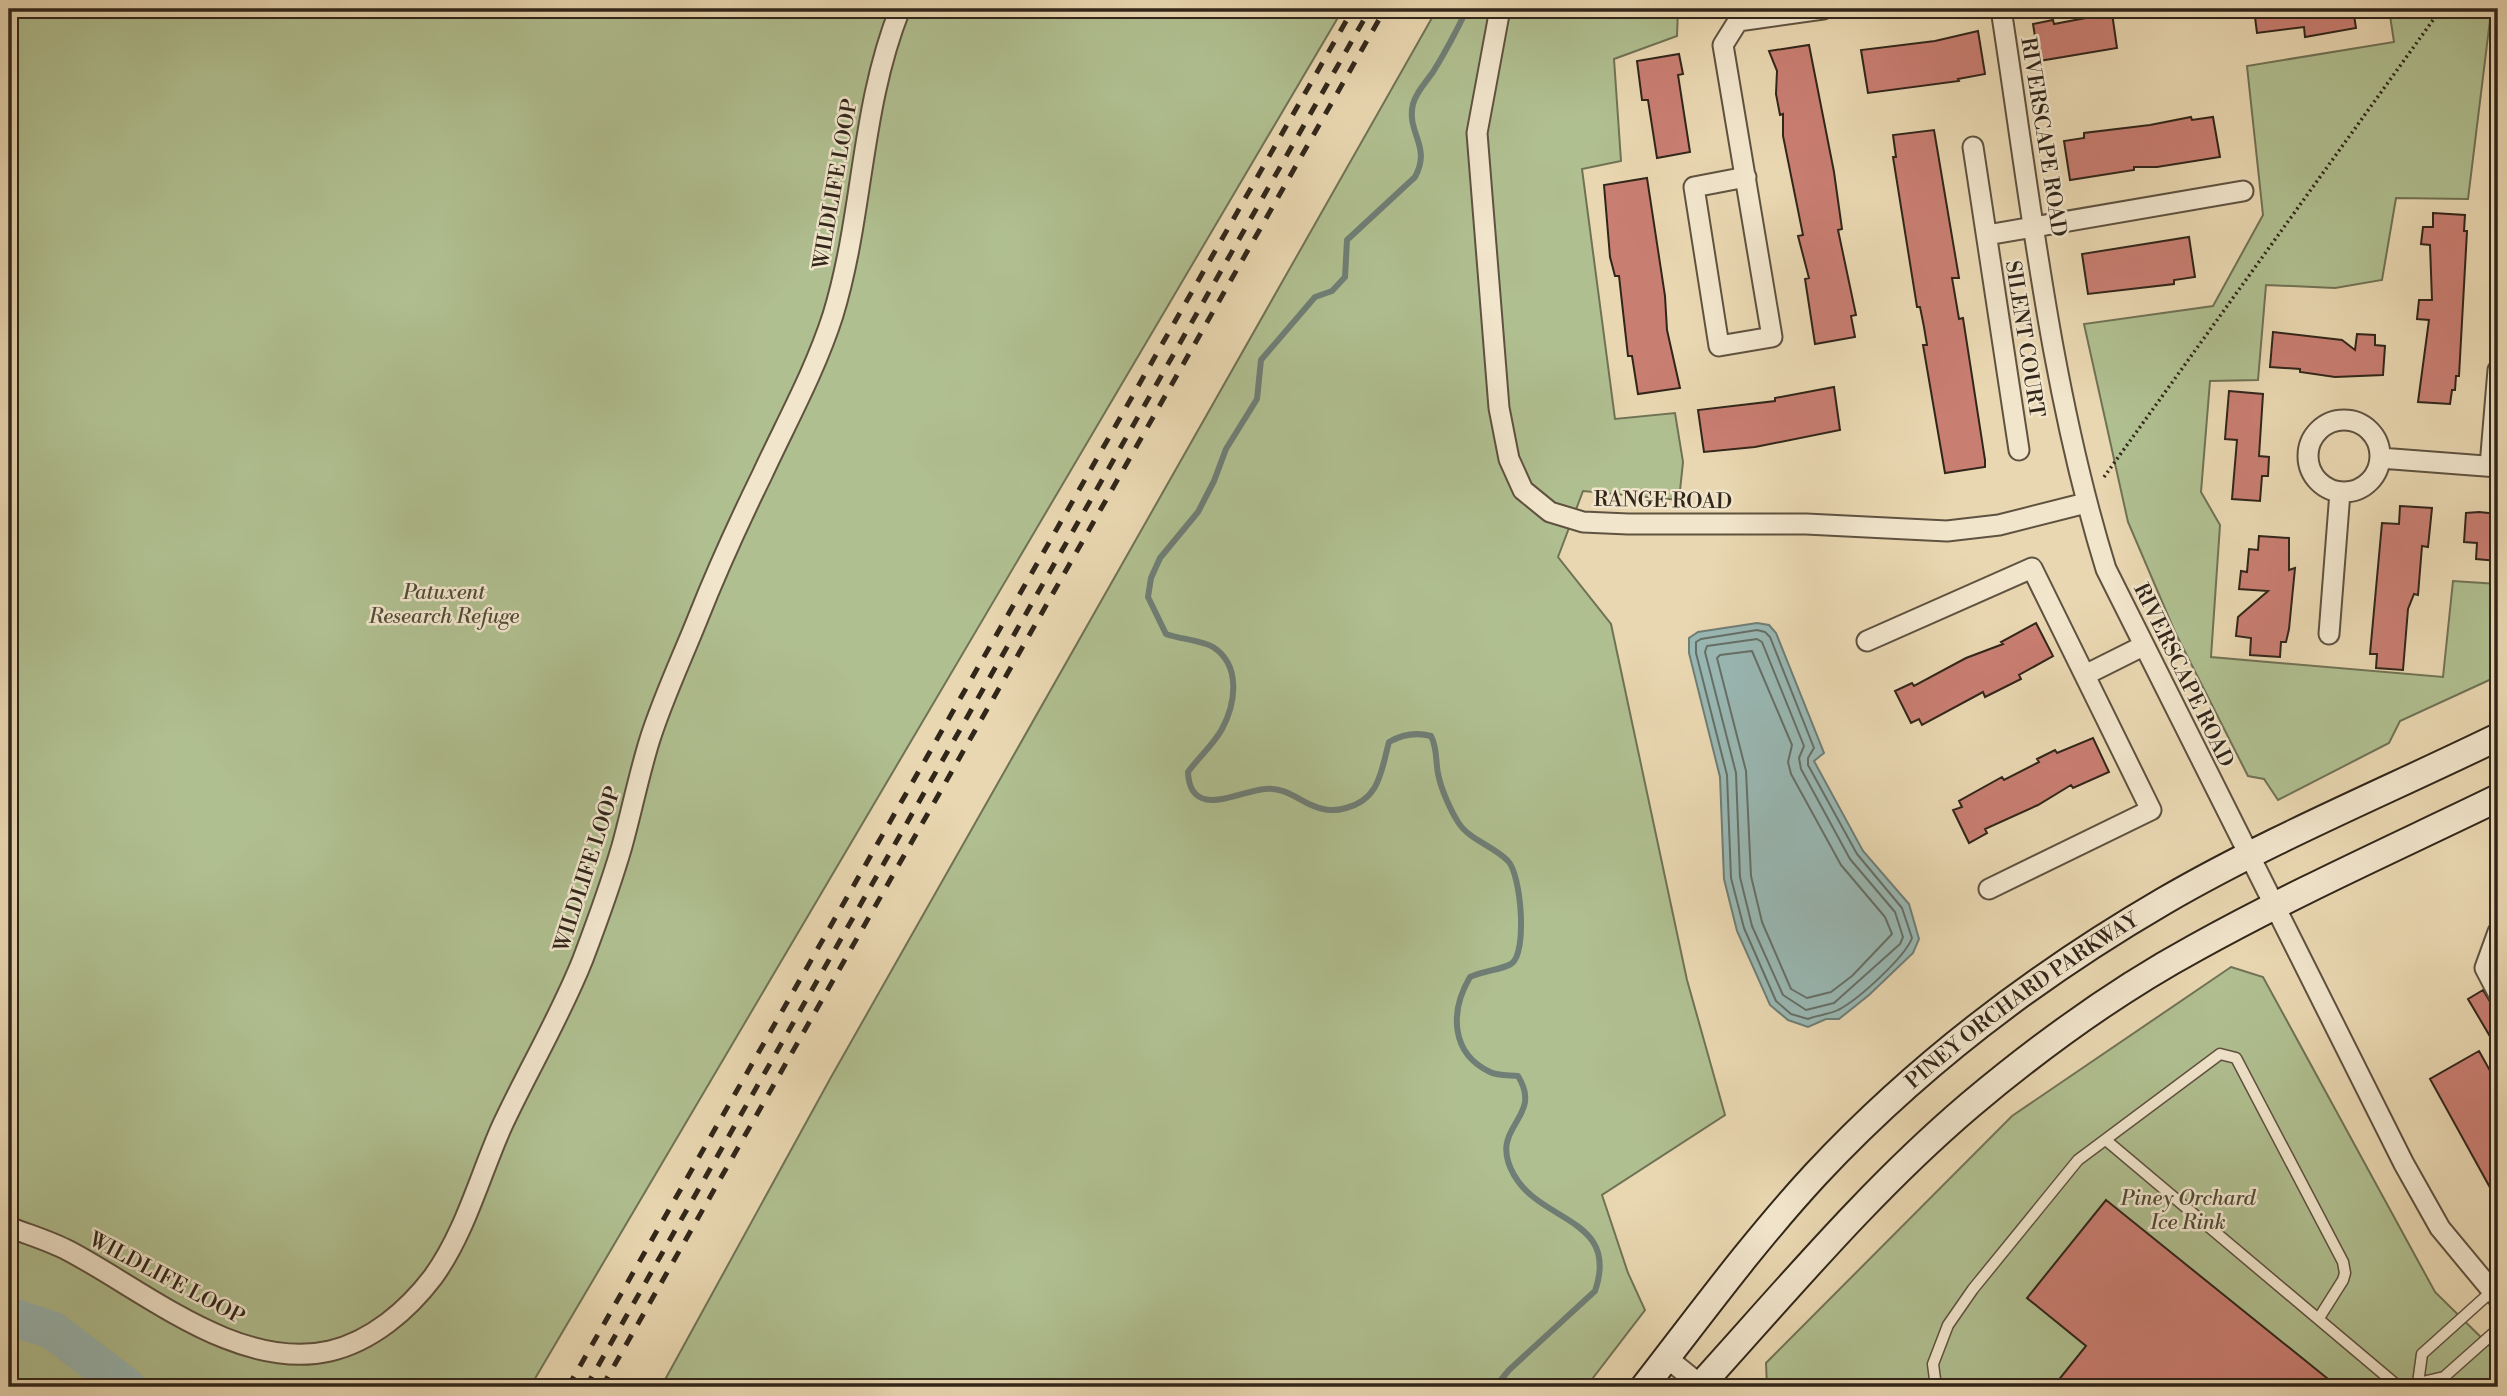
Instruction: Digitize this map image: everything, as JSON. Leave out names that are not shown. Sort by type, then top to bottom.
[{"type":"street","name":"WILDLIFE LOOP","points":[[9,1227],[64,1249],[229,1340],[261,1351],[293,1354],[330,1351],[367,1337],[405,1310],[435,1274],[455,1237],[504,1121],[582,961],[621,848],[656,724],[706,597],[762,474],[808,383],[833,314],[854,234],[862,152],[879,66],[900,9]]},
{"type":"street","name":"RANGE ROAD","points":[[1500,9],[1477,133],[1499,408],[1509,459],[1523,490],[1550,512],[1583,522],[1628,524],[1806,524],[1947,531],[1999,525],[2086,503]]},
{"type":"street","points":[[1746,177],[1694,187],[1719,346],[1772,337],[1746,177],[1723,45],[1738,21],[1823,9]]},
{"type":"street","name":"RIVERSCAPE ROAD","points":[[2001,9],[2056,362],[2086,503],[2106,569],[2404,1164],[2440,1228],[2496,1292]]},
{"type":"street","name":"SILENT COURT","points":[[1973,147],[2019,450]]},
{"type":"street","name":"SILENT COURT","points":[[1987,236],[2243,191]]},
{"type":"street","points":[[2380,458],[2494,467],[2498,370]]},
{"type":"street","points":[[2344,420],[2358,423],[2370,431],[2377,443],[2380,458],[2369,482],[2357,489],[2340,492],[2318,481],[2310,469],[2308,453],[2319,430],[2344,420]]},
{"type":"street","points":[[2329,634],[2340,492]]},
{"type":"street","points":[[1867,641],[2032,568],[2085,675],[2151,810],[1989,889]]},
{"type":"street","points":[[2085,675],[2143,646]]},
{"type":"street","name":"PINEY ORCHARD PARKWAY","points":[[1644,1387],[1767,1231],[1817,1174],[1885,1107],[1985,1022],[2075,956],[2164,901],[2248,856],[2498,737]]},
{"type":"street","points":[[1667,1358],[1701,1387],[1873,1196],[1969,1106],[2101,1007],[2192,949],[2274,906],[2498,798]]},
{"type":"street","points":[[2498,932],[2484,968],[2498,993]]},
{"type":"lane","points":[[1936,1387],[1933,1364],[1938,1343],[1958,1310],[2078,1160],[2107,1141],[2220,1054],[2236,1058],[2343,1262],[2343,1280],[2319,1318]]},
{"type":"lane","points":[[2107,1141],[2399,1387]]},
{"type":"lane","points":[[2496,1292],[2422,1354],[2416,1385],[2444,1377],[2498,1329]]},
{"type":"path","points":[[2104,477],[2441,9]]},
{"type":"green space","name":"Patuxent Research Refuge","points":[[9,9],[1343,9],[530,1387],[9,1387]]},
{"type":"green space","points":[[1437,9],[1678,9],[1677,36],[1614,59],[1621,161],[1582,169],[1615,419],[1675,413],[1683,462],[1679,500],[1583,491],[1558,557],[1611,624],[1687,980],[1725,1115],[1602,1195],[1628,1273],[1645,1310],[1586,1387],[661,1387],[830,1079]]},
{"type":"green space","points":[[2389,9],[2498,9],[2498,20],[2490,20],[2468,199],[2396,198],[2382,280],[2335,288],[2266,285],[2258,380],[2210,381],[2201,492],[2220,525],[2211,657],[2443,677],[2453,581],[2498,584],[2498,676],[2400,721],[2389,743],[2278,800],[2264,779],[2248,776],[2175,632],[2128,522],[2084,324],[2213,306],[2263,215],[2247,66],[2394,42]]},
{"type":"green space","name":"Piney Orchard Ice Rink","points":[[2231,967],[2263,977],[2435,1292],[2498,1354],[2498,1387],[1767,1387],[1766,1363],[2012,1116]]},
{"type":"water","points":[[1757,623],[1769,625],[1776,633],[1824,753],[1814,761],[1863,851],[1909,904],[1919,939],[1913,953],[1839,1019],[1826,1019],[1808,1027],[1788,1020],[1770,1005],[1737,931],[1724,879],[1720,777],[1689,653],[1689,638],[1698,632]]},
{"type":"building","points":[[2254,9],[2353,9],[2356,28],[2305,37],[2304,27],[2257,33]]},
{"type":"building","points":[[2112,13],[2117,48],[2039,61],[2033,24],[2053,20],[2054,24]]},
{"type":"building","points":[[1978,31],[1985,74],[1958,79],[1959,81],[1868,93],[1861,50],[1935,41]]},
{"type":"building","points":[[1809,45],[1834,172],[1842,229],[1838,230],[1856,315],[1851,316],[1855,337],[1815,344],[1805,279],[1809,278],[1798,236],[1803,235],[1783,136],[1783,114],[1780,115],[1776,94],[1777,71],[1769,51]]},
{"type":"building","points":[[1679,54],[1683,74],[1678,75],[1690,152],[1657,158],[1648,100],[1642,100],[1637,61]]},
{"type":"building","points":[[2191,117],[2192,120],[2213,117],[2220,157],[2157,167],[2134,167],[2134,170],[2070,180],[2064,141],[2084,138],[2084,133]]},
{"type":"building","points":[[1934,130],[1959,278],[1952,278],[1959,319],[1963,318],[1985,460],[1985,467],[1945,473],[1923,345],[1927,345],[1920,307],[1917,307],[1893,157],[1896,157],[1893,135]]},
{"type":"building","points":[[1647,178],[1665,296],[1667,330],[1680,388],[1638,394],[1632,356],[1628,356],[1619,276],[1615,276],[1610,257],[1604,185]]},
{"type":"building","points":[[2433,213],[2465,215],[2464,231],[2467,231],[2459,376],[2456,376],[2450,404],[2418,402],[2429,320],[2417,319],[2419,300],[2432,300],[2430,245],[2421,244],[2423,227],[2433,227]]},
{"type":"building","points":[[2189,237],[2195,277],[2174,280],[2174,284],[2088,294],[2082,254]]},
{"type":"building","points":[[2273,332],[2342,340],[2355,350],[2357,334],[2375,335],[2375,345],[2385,346],[2383,375],[2335,377],[2300,372],[2300,369],[2270,367]]},
{"type":"building","points":[[1834,387],[1840,430],[1755,447],[1704,452],[1698,410],[1775,401],[1775,398]]},
{"type":"building","points":[[2229,391],[2263,394],[2259,456],[2269,457],[2268,476],[2262,476],[2260,501],[2232,499],[2237,440],[2225,439]]},
{"type":"building","points":[[2400,506],[2432,508],[2428,547],[2422,546],[2418,595],[2414,594],[2408,609],[2403,670],[2376,668],[2377,654],[2370,654],[2382,523],[2399,524]]},
{"type":"building","points":[[2466,513],[2498,514],[2498,561],[2476,559],[2477,543],[2464,542]]},
{"type":"building","points":[[2259,536],[2289,538],[2289,570],[2295,568],[2289,629],[2286,642],[2281,642],[2280,657],[2250,655],[2251,638],[2236,636],[2238,617],[2268,591],[2239,589],[2241,571],[2247,572],[2249,549],[2258,550]]},
{"type":"building","points":[[2036,623],[2053,656],[2019,675],[2021,679],[1985,697],[1983,692],[1922,725],[1919,719],[1911,723],[1895,691],[1912,683],[1914,686],[1966,658],[2003,644],[2001,642]]},
{"type":"building","points":[[2093,738],[2109,772],[2073,788],[2071,785],[2038,805],[1985,829],[1987,833],[1969,843],[1953,810],[1962,807],[1959,801],[2002,777],[2004,780],[2039,762],[2037,759],[2055,750],[2057,753]]},
{"type":"building","points":[[2483,990],[2498,1015],[2498,1050],[2468,999]]},
{"type":"building","points":[[2479,1051],[2498,1085],[2498,1202],[2430,1079]]},
{"type":"building","points":[[2106,1200],[2338,1387],[2053,1387],[2086,1346],[2027,1298]]},
{"type":"waterway","points":[[1467,9],[1413,104],[1413,123],[1421,157],[1415,177],[1347,240],[1345,277],[1332,291],[1315,297],[1261,360],[1257,399],[1226,449],[1198,512],[1160,558],[1151,578],[1148,597],[1166,634],[1213,647],[1222,655],[1232,674],[1233,696],[1227,719],[1215,740],[1188,772],[1191,787],[1197,796],[1218,800],[1271,789],[1288,793],[1323,809],[1346,808],[1357,804],[1372,791],[1381,773],[1389,742],[1410,734],[1431,736],[1440,783],[1458,822],[1468,834],[1508,861],[1513,869],[1521,914],[1520,946],[1511,964],[1470,977],[1459,1004],[1458,1030],[1467,1054],[1477,1064],[1493,1073],[1518,1076],[1525,1103],[1507,1145],[1507,1158],[1514,1175],[1526,1191],[1587,1235],[1597,1249],[1600,1267],[1595,1291],[1509,1370],[1495,1387]]},
{"type":"waterway","points":[[9,1316],[52,1330],[127,1387]]},
{"type":"railway","points":[[568,1387],[1353,9]]},
{"type":"railway","points":[[586,1387],[1370,9]]},
{"type":"railway","points":[[602,1387],[1385,9]]}]
